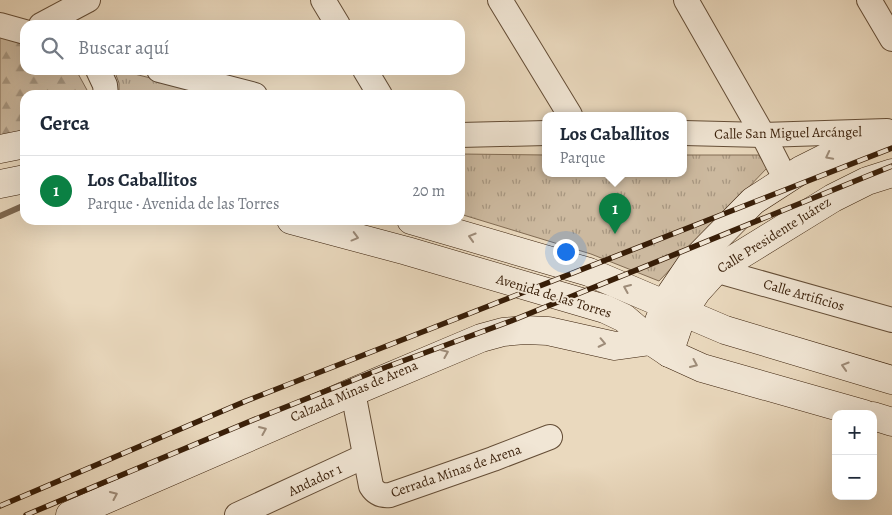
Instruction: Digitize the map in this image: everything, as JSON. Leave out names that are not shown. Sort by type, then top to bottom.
[{"type":"street","points":[[50,20],[88,0]]},
{"type":"street","points":[[323,0],[335,20]]},
{"type":"street","points":[[500,0],[568,112]]},
{"type":"street","points":[[686,0],[763,135],[786,180]]},
{"type":"street","points":[[869,0],[892,39]]},
{"type":"street","points":[[0,25],[20,31]]},
{"type":"street","points":[[100,75],[106,90]]},
{"type":"street","points":[[178,75],[236,90]]},
{"type":"street","points":[[369,75],[377,90]]},
{"type":"street","points":[[465,135],[542,132]]},
{"type":"street","name":"Calle San Miguel Arcángel","points":[[687,133],[763,135],[892,133]]},
{"type":"street","name":"Calle Presidente Juárez","points":[[660,347],[675,308],[697,291],[704,267],[753,201],[801,170],[837,152],[892,133]]},
{"type":"street","points":[[0,149],[20,145]]},
{"type":"street","name":"Calle Presidente Juárez","points":[[704,267],[867,181],[892,173]]},
{"type":"street","points":[[0,184],[20,180]]},
{"type":"street","name":"Avenida de las Torres","points":[[310,225],[407,251],[605,310],[624,318],[660,347],[702,368],[850,410]]},
{"type":"street","points":[[443,225],[589,272],[725,330],[892,380]]},
{"type":"street","name":"Calle Artificios","points":[[704,267],[892,320]]},
{"type":"street","name":"Calzada Minas de Arena","points":[[70,515],[481,338],[504,332],[525,330],[548,331],[615,346],[660,347]]},
{"type":"street","name":"Cerrada Minas de Arena","points":[[353,392],[371,486],[374,491],[383,496],[390,496],[550,437]]},
{"type":"street","points":[[877,417],[892,422]]},
{"type":"street","name":"Andador 1","points":[[237,515],[365,456]]},
{"type":"green space","points":[[0,34],[20,39],[20,75],[79,75],[87,90],[20,90],[20,136],[0,140]]},
{"type":"green space","points":[[116,75],[138,75],[200,90],[119,90]]},
{"type":"green space","points":[[465,154],[542,155],[542,177],[687,177],[687,155],[759,155],[767,168],[659,281],[591,254],[465,216]]},
{"type":"waterway","points":[[0,216],[20,207]]},
{"type":"railway","points":[[0,506],[246,401],[892,148]]},
{"type":"railway","points":[[26,515],[253,420],[381,369],[511,321],[892,166]]},
{"type":"place","name":"Los Caballitos","points":[[615,234]]}]
